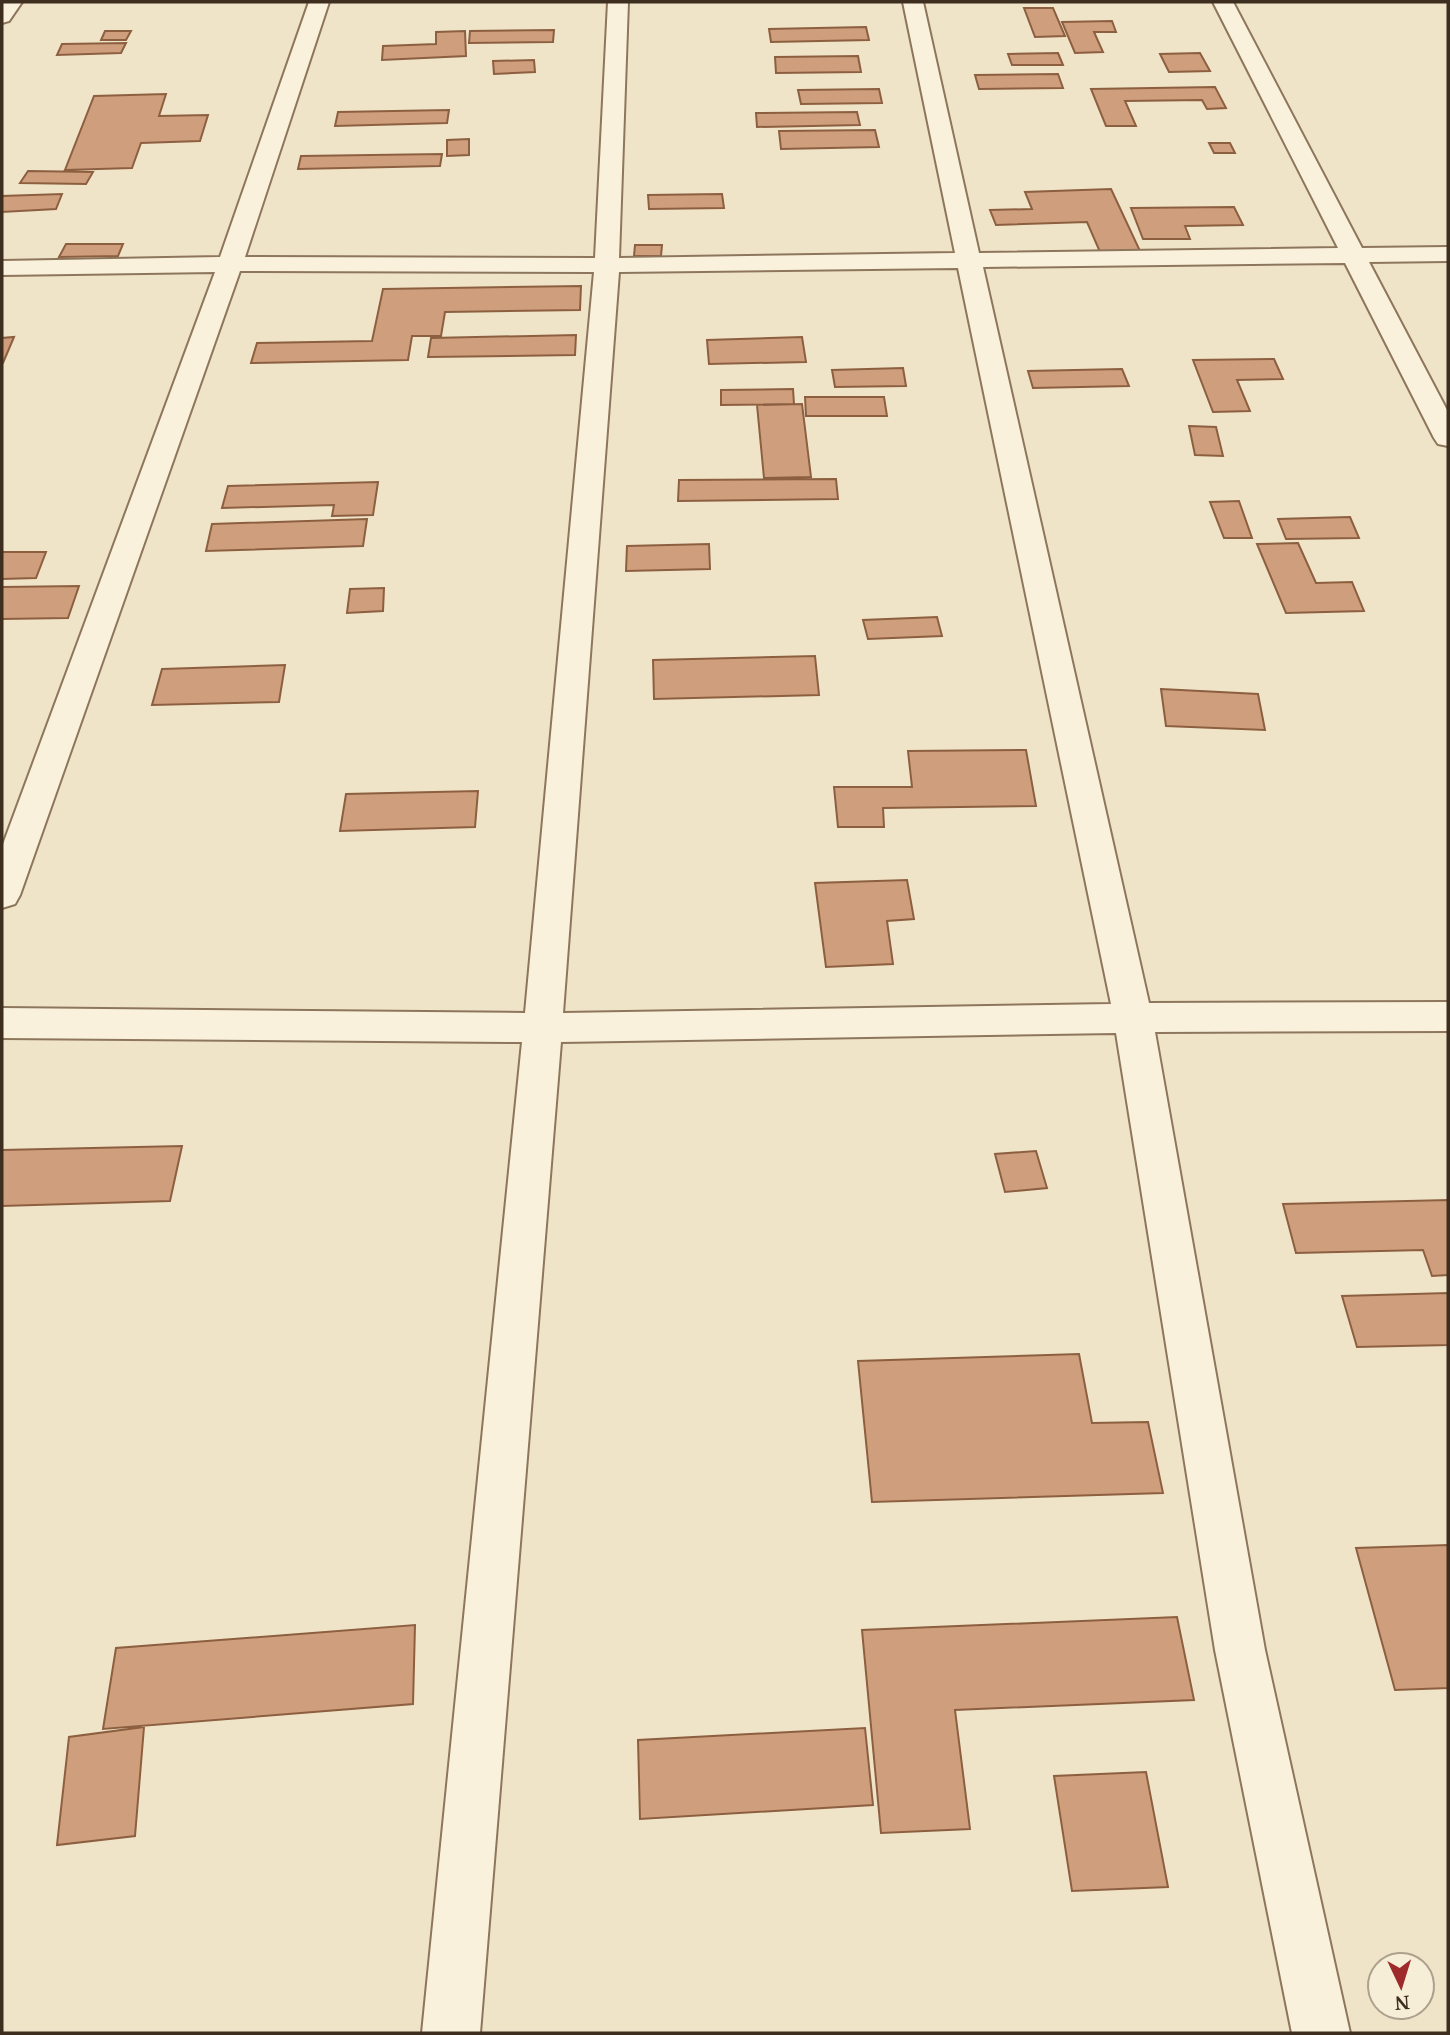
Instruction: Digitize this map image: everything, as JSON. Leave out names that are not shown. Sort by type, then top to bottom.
[{"type":"street","points":[[2,17],[12,2]]},
{"type":"street","points":[[2,895],[230,264],[319,2]]},
{"type":"street","points":[[451,2033],[543,1028],[607,265],[618,2]]},
{"type":"street","points":[[913,2],[1133,1018],[1240,1650],[1321,2033]]},
{"type":"street","points":[[1223,2],[1448,438]]},
{"type":"street","points":[[2,268],[230,264],[607,265],[1448,254]]},
{"type":"street","points":[[2,1023],[543,1028],[1133,1018],[1448,1016]]},
{"type":"building","points":[[1024,8],[1053,8],[1065,36],[1035,37]]},
{"type":"building","points":[[1112,21],[1116,32],[1094,32],[1103,52],[1075,53],[1062,22]]},
{"type":"building","points":[[866,27],[869,40],[771,42],[769,29]]},
{"type":"building","points":[[554,30],[553,42],[469,43],[470,31]]},
{"type":"building","points":[[105,31],[131,31],[126,40],[101,40]]},
{"type":"building","points":[[465,31],[466,56],[382,60],[383,46],[436,44],[436,32]]},
{"type":"building","points":[[126,43],[121,53],[57,55],[62,44]]},
{"type":"building","points":[[1058,53],[1063,65],[1012,65],[1008,54]]},
{"type":"building","points":[[1200,53],[1210,71],[1169,72],[1160,54]]},
{"type":"building","points":[[858,56],[861,72],[776,73],[775,57]]},
{"type":"building","points":[[534,60],[535,72],[494,74],[493,61]]},
{"type":"building","points":[[1058,74],[1063,88],[979,89],[975,75]]},
{"type":"building","points":[[1215,87],[1226,108],[1207,109],[1202,100],[1125,101],[1136,126],[1106,126],[1091,89]]},
{"type":"building","points":[[879,89],[882,103],[801,104],[798,90]]},
{"type":"building","points":[[166,94],[159,116],[208,115],[200,141],[141,143],[132,168],[65,170],[94,96]]},
{"type":"building","points":[[449,110],[447,123],[335,126],[338,112]]},
{"type":"building","points":[[857,112],[860,125],[757,127],[756,113]]},
{"type":"building","points":[[875,130],[879,147],[781,149],[779,131]]},
{"type":"building","points":[[469,139],[469,155],[447,156],[447,140]]},
{"type":"building","points":[[1209,143],[1230,143],[1235,153],[1214,153]]},
{"type":"building","points":[[442,154],[440,166],[298,169],[301,156]]},
{"type":"building","points":[[28,171],[93,172],[86,184],[20,183]]},
{"type":"building","points":[[1111,189],[1140,251],[1100,252],[1087,222],[996,225],[990,210],[1032,209],[1025,192]]},
{"type":"building","points":[[62,194],[56,209],[2,212],[2,196]]},
{"type":"building","points":[[722,194],[724,208],[649,209],[648,195]]},
{"type":"building","points":[[1234,207],[1243,225],[1185,226],[1190,239],[1143,239],[1131,208]]},
{"type":"building","points":[[66,244],[123,244],[118,256],[59,257]]},
{"type":"building","points":[[635,245],[662,245],[661,256],[634,256]]},
{"type":"building","points":[[581,286],[580,310],[445,312],[441,336],[412,336],[408,360],[251,363],[257,343],[372,341],[383,289]]},
{"type":"building","points":[[576,335],[575,355],[428,357],[431,338]]},
{"type":"building","points":[[14,337],[3,363],[2,363],[2,338]]},
{"type":"building","points":[[802,337],[806,362],[709,364],[707,340]]},
{"type":"building","points":[[1274,359],[1283,379],[1237,380],[1250,411],[1213,412],[1193,360]]},
{"type":"building","points":[[903,368],[906,386],[835,387],[832,370]]},
{"type":"building","points":[[1122,369],[1129,386],[1033,388],[1028,371]]},
{"type":"building","points":[[793,389],[794,404],[721,405],[721,390]]},
{"type":"building","points":[[805,397],[884,397],[887,416],[806,416]]},
{"type":"building","points":[[802,404],[811,477],[764,478],[757,405]]},
{"type":"building","points":[[1189,426],[1216,427],[1223,456],[1195,455]]},
{"type":"building","points":[[836,479],[838,499],[678,501],[679,480]]},
{"type":"building","points":[[378,482],[373,515],[332,516],[334,505],[222,508],[228,486]]},
{"type":"building","points":[[1239,501],[1252,538],[1224,538],[1210,502]]},
{"type":"building","points":[[1350,517],[1359,538],[1286,539],[1278,519]]},
{"type":"building","points":[[367,519],[363,546],[206,551],[212,524]]},
{"type":"building","points":[[1298,543],[1316,583],[1352,582],[1364,611],[1286,613],[1257,544]]},
{"type":"building","points":[[709,544],[710,569],[626,571],[627,546]]},
{"type":"building","points":[[2,552],[46,552],[36,578],[2,579]]},
{"type":"building","points":[[79,586],[68,618],[2,619],[2,587]]},
{"type":"building","points":[[384,588],[383,611],[347,613],[350,589]]},
{"type":"building","points":[[937,617],[942,636],[868,639],[863,620]]},
{"type":"building","points":[[815,656],[819,695],[654,699],[653,660]]},
{"type":"building","points":[[285,665],[279,702],[152,705],[162,669]]},
{"type":"building","points":[[1161,689],[1258,694],[1265,730],[1166,726]]},
{"type":"building","points":[[1026,750],[1036,806],[883,808],[884,827],[838,827],[834,787],[912,787],[908,751]]},
{"type":"building","points":[[478,791],[475,827],[340,831],[346,794]]},
{"type":"building","points":[[907,880],[914,919],[887,921],[893,964],[826,967],[815,883]]},
{"type":"building","points":[[182,1146],[170,1201],[2,1206],[2,1150]]},
{"type":"building","points":[[1036,1151],[1047,1188],[1005,1192],[995,1154]]},
{"type":"building","points":[[1448,1200],[1448,1275],[1432,1276],[1423,1250],[1296,1253],[1283,1204]]},
{"type":"building","points":[[1448,1293],[1448,1345],[1357,1347],[1342,1296]]},
{"type":"building","points":[[1079,1354],[1092,1423],[1148,1422],[1163,1493],[872,1502],[858,1361]]},
{"type":"building","points":[[1448,1545],[1448,1688],[1395,1690],[1356,1548]]},
{"type":"building","points":[[1177,1617],[1194,1700],[955,1710],[970,1829],[881,1833],[862,1630]]},
{"type":"building","points":[[415,1625],[413,1704],[103,1729],[116,1648]]},
{"type":"building","points":[[144,1727],[135,1836],[57,1845],[69,1737]]},
{"type":"building","points":[[865,1728],[873,1805],[640,1819],[638,1740]]},
{"type":"building","points":[[1146,1772],[1168,1887],[1072,1891],[1054,1776]]}]
